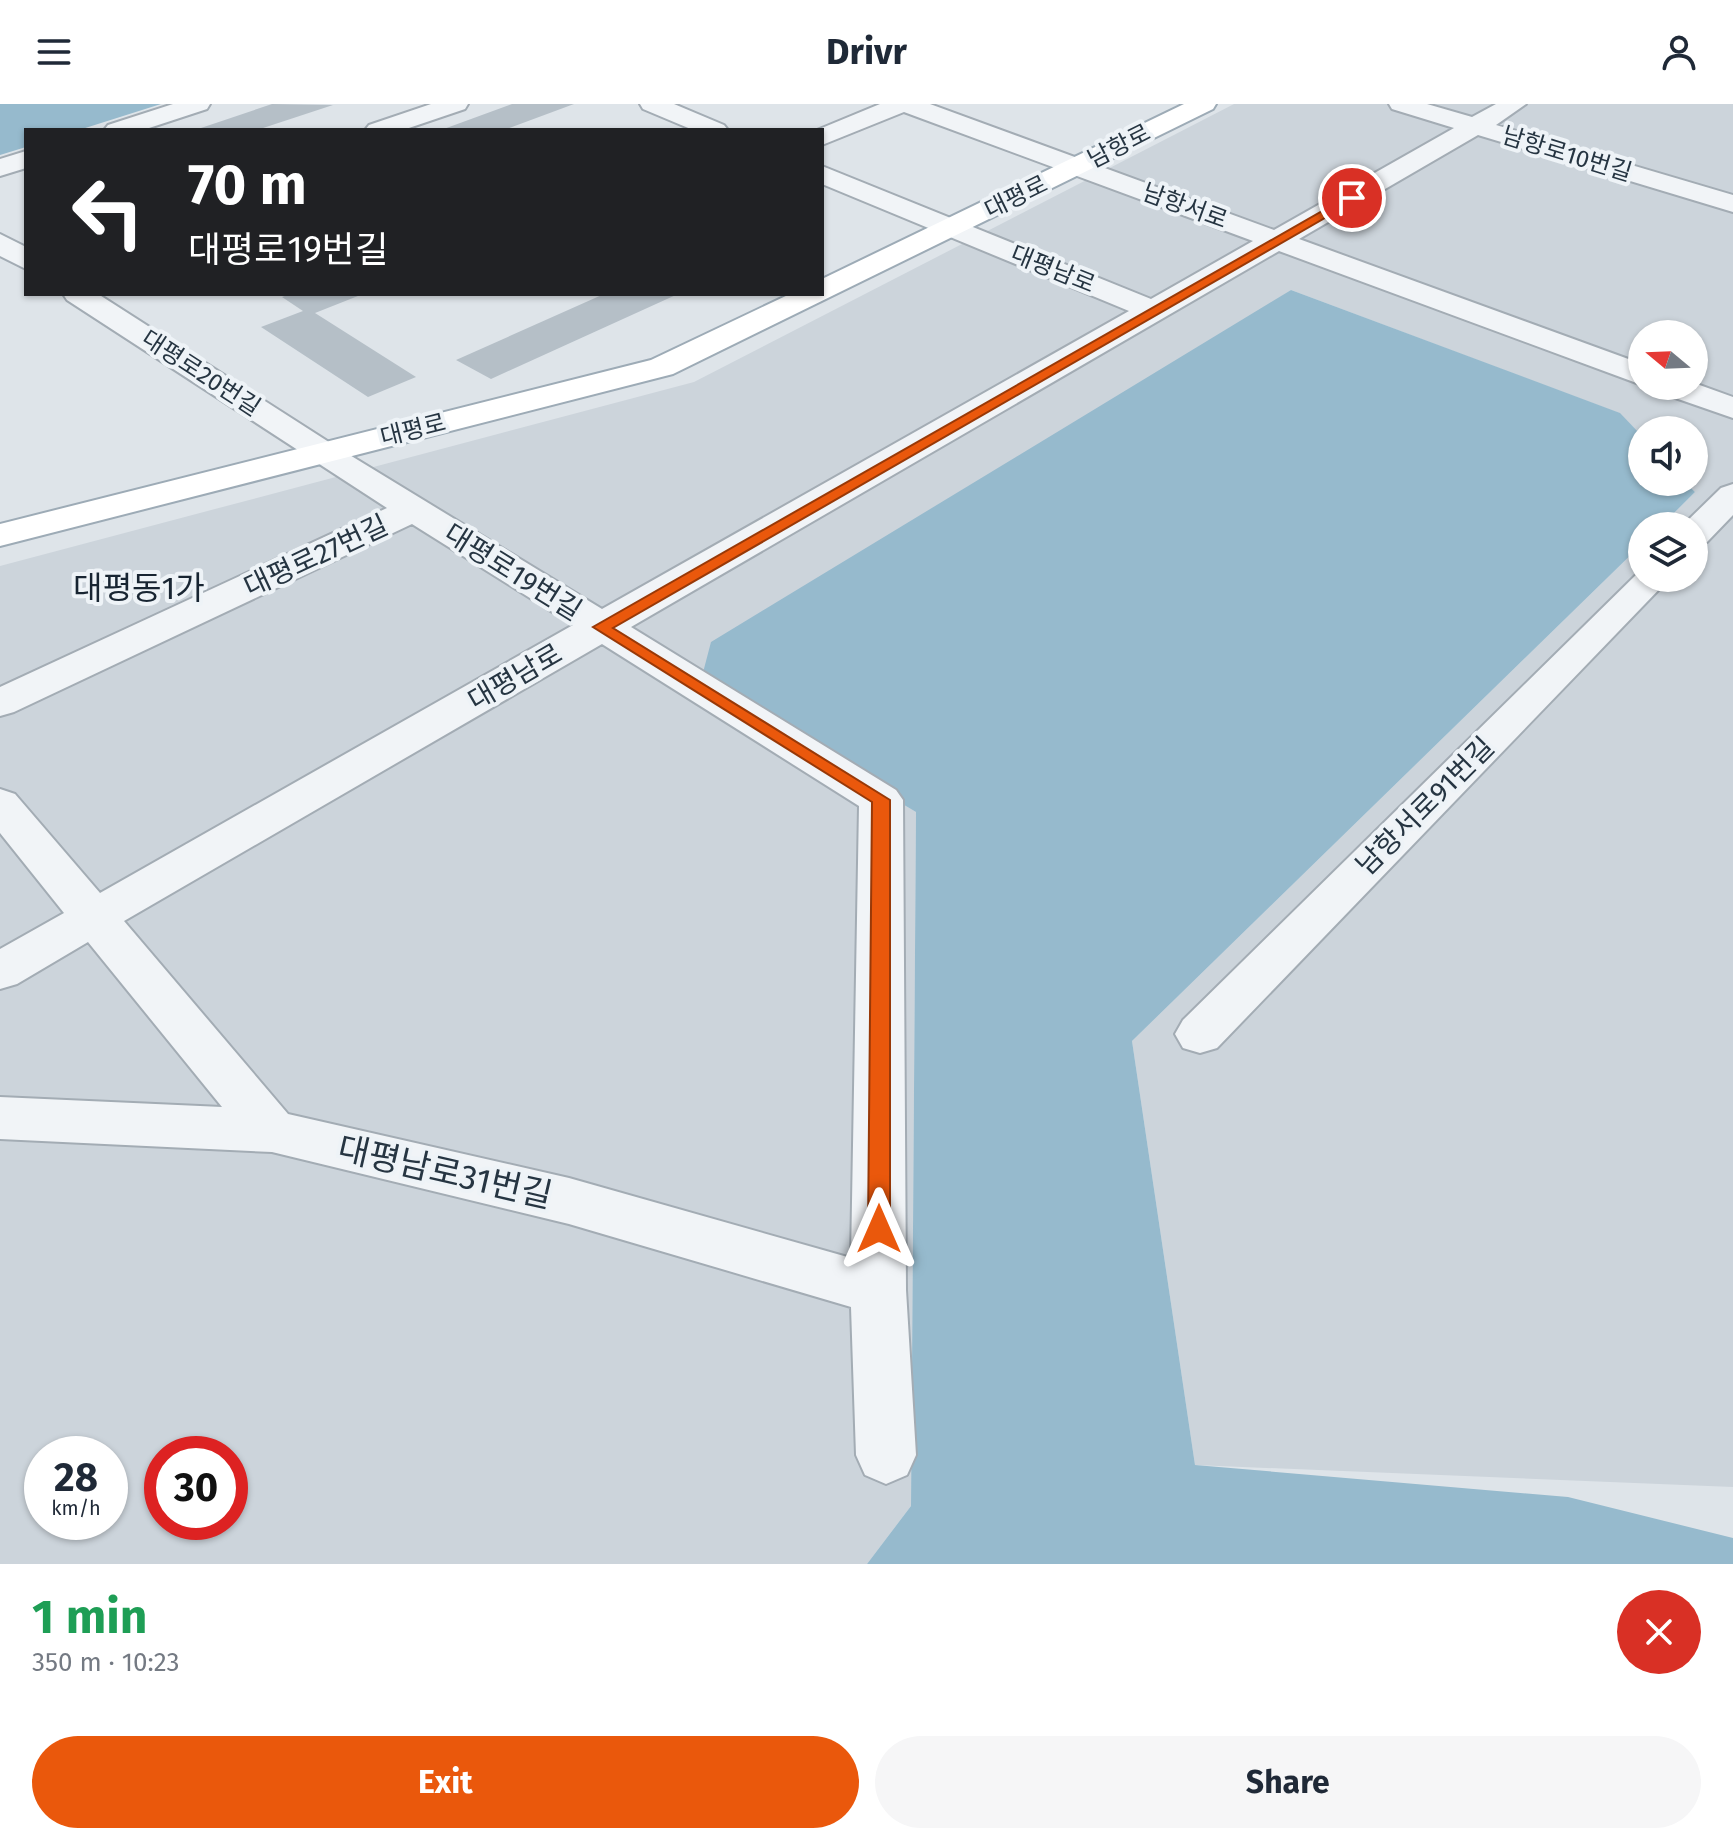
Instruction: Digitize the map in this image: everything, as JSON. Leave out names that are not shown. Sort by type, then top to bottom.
[{"type":"main road","name":"남항로","points":[[1077,167],[1204,104]]},
{"type":"main road","name":"대평로","points":[[824,289],[1077,167]]},
{"type":"main road","name":"대평로","points":[[0,535],[662,367],[809,296]]},
{"type":"street","points":[[123,128],[198,104]]},
{"type":"street","points":[[384,128],[456,104]]},
{"type":"street","points":[[652,104],[710,128]]},
{"type":"street","points":[[824,136],[904,104]]},
{"type":"street","name":"남항서로","points":[[904,104],[1628,370]]},
{"type":"street","name":"남항로10번길","points":[[1401,104],[1733,204]]},
{"type":"street","name":"대평남로","points":[[0,971],[1514,104]]},
{"type":"street","points":[[0,168],[24,160]]},
{"type":"street","name":"대평남로","points":[[824,175],[1155,311]]},
{"type":"street","points":[[0,243],[24,259]]},
{"type":"street","name":"대평로20번길","points":[[81,296],[323,453]]},
{"type":"street","points":[[1708,399],[1733,408]]},
{"type":"street","name":"대평로19번길","points":[[323,453],[881,800],[878,1290],[886,1455]]},
{"type":"street","points":[[1708,520],[1733,495]]},
{"type":"street","name":"대평로27번길","points":[[0,703],[415,509]]},
{"type":"street","name":"남항서로91번길","points":[[1200,1034],[1637,592]]},
{"type":"street","points":[[0,804],[272,1131]]},
{"type":"street","name":"대평남로31번길","points":[[0,1118],[272,1131],[569,1201],[878,1290]]},
{"type":"shaded area","points":[[1234,104],[1733,104],[1733,1487],[1195,1465],[1132,1041],[1628,558],[1628,592],[1708,592],[1708,512],[1675,512],[1691,496],[1708,496],[1708,416],[1628,416],[1628,422],[1619,413],[1291,290],[700,684],[916,812],[911,1506],[867,1564],[0,1564],[0,566],[694,382]]},
{"type":"water","points":[[0,104],[161,104],[85,128],[24,128],[24,148],[0,155]]},
{"type":"water","points":[[1291,290],[1620,413],[1628,421],[1628,496],[1691,496],[1675,512],[1628,512],[1628,558],[1132,1041],[1195,1465],[1568,1497],[1733,1538],[1733,1564],[867,1564],[911,1506],[916,812],[700,684],[711,642]]},
{"type":"building","points":[[272,104],[333,105],[263,128],[201,128]]},
{"type":"building","points":[[512,104],[574,104],[509,128],[446,128]]},
{"type":"building","points":[[358,296],[315,313],[416,377],[368,397],[261,327],[303,311],[282,297]]},
{"type":"building","points":[[600,296],[674,296],[491,379],[456,360]]},
{"type":"district","name":"대평동1가","points":[[139,588]]},
{"type":"route","points":[[879,1229],[881,800],[601,627],[1352,198]]}]
